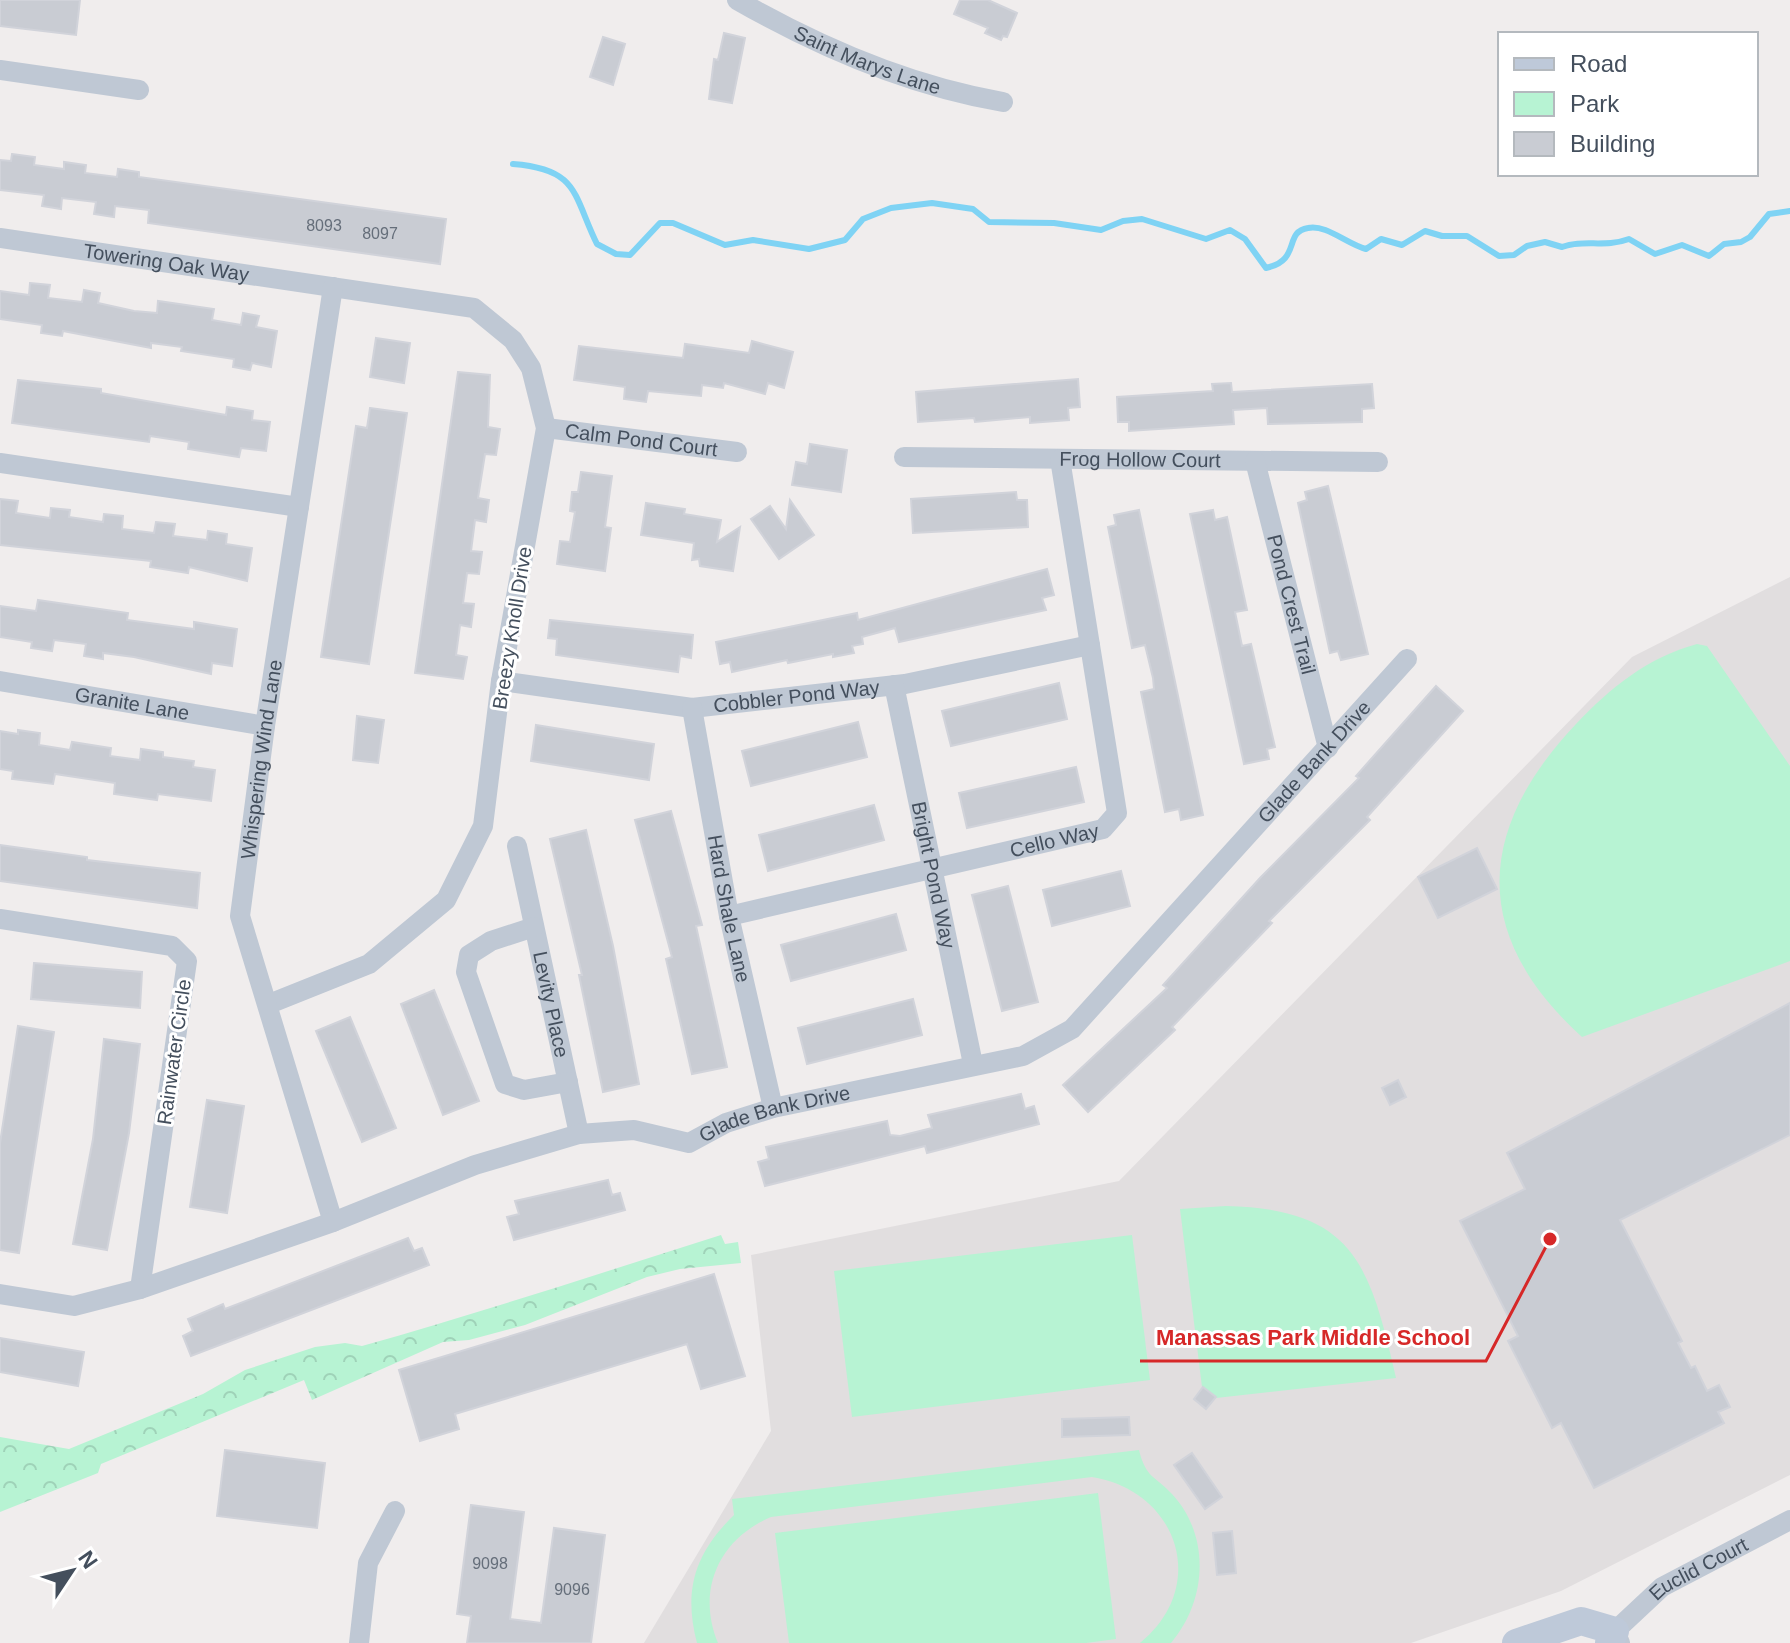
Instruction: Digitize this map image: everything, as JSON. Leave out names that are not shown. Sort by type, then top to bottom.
[{"type":"street","name":"Saint Marys Lane","points":[[737,0],[782,26],[918,82],[1003,102]]},
{"type":"street","points":[[0,70],[139,90]]},
{"type":"street","name":"Towering Oak Way","points":[[0,238],[333,287]]},
{"type":"street","name":"Breezy Knoll Drive","points":[[269,1004],[369,964],[446,900],[483,826],[501,681],[546,428],[531,368],[513,340],[474,308],[333,287]]},
{"type":"street","name":"Whispering Wind Lane","points":[[333,287],[265,726],[240,916],[333,1222]]},
{"type":"street","name":"Calm Pond Court","points":[[546,428],[737,452]]},
{"type":"street","name":"Frog Hollow Court","points":[[904,457],[1378,462]]},
{"type":"street","name":"Cello Way","points":[[729,916],[1103,829],[1117,813],[1060,459]]},
{"type":"street","name":"Pond Crest Trail","points":[[1255,461],[1328,748]]},
{"type":"street","points":[[0,463],[299,507]]},
{"type":"street","name":"Cobbler Pond Way","points":[[501,681],[692,708],[894,685],[1090,645]]},
{"type":"street","name":"Glade Bank Drive","points":[[0,1294],[74,1306],[140,1289],[333,1222],[475,1165],[579,1134],[634,1130],[689,1143],[726,1123],[773,1108],[1023,1056],[1072,1029],[1407,659]]},
{"type":"street","name":"Granite Lane","points":[[0,681],[265,726]]},
{"type":"street","name":"Bright Pond Way","points":[[894,685],[973,1064]]},
{"type":"street","name":"Hard Shale Lane","points":[[692,708],[729,916],[773,1108]]},
{"type":"street","name":"Levity Place","points":[[517,846],[579,1134]]},
{"type":"street","name":"Rainwater Circle","points":[[0,919],[172,946],[187,961],[140,1289]]},
{"type":"street","name":"Levity Place","points":[[534,927],[491,941],[469,955],[466,972],[505,1084],[524,1090],[568,1082]]},
{"type":"street","points":[[359,1643],[368,1563],[395,1511]]},
{"type":"street","name":"Euclid Court","points":[[1615,1639],[1662,1587],[1790,1520]]},
{"type":"street","points":[[1516,1643],[1581,1621],[1615,1639]]},
{"type":"shaded area","points":[[1790,577],[1790,1475],[1561,1591],[1411,1643],[644,1643],[771,1431],[751,1255],[1119,1181],[1632,657]]},
{"type":"green space","points":[[1697,644],[1707,646],[1790,766],[1790,961],[1582,1037],[1546,999],[1520,961],[1505,922],[1500,883],[1504,843],[1519,804],[1543,764],[1576,724],[1631,675],[1662,657]]},
{"type":"green space","points":[[1226,1206],[1269,1210],[1303,1218],[1330,1232],[1350,1251],[1365,1275],[1377,1304],[1396,1378],[1216,1398],[1202,1387],[1180,1209]]},
{"type":"green space","points":[[721,1235],[725,1244],[738,1242],[741,1263],[680,1269],[647,1277],[525,1325],[469,1340],[443,1342],[312,1400],[304,1380],[101,1464],[98,1473],[0,1512],[0,1437],[69,1449],[203,1394],[245,1370],[315,1347],[345,1343],[362,1346]]},
{"type":"green space","points":[[1132,1235],[1150,1380],[852,1417],[834,1271]]},
{"type":"green space","points":[[1139,1450],[1148,1471],[1185,1511],[1198,1549],[1200,1568],[1192,1608],[1171,1643],[1140,1643],[1162,1620],[1174,1595],[1178,1569],[1174,1544],[1163,1521],[1146,1501],[1122,1486],[1092,1477],[771,1517],[738,1539],[717,1568],[711,1586],[710,1604],[718,1643],[697,1643],[691,1606],[692,1589],[701,1558],[734,1515],[732,1499]]},
{"type":"green space","points":[[1098,1493],[1116,1639],[1086,1643],[789,1643],[775,1533]]},
{"type":"building","points":[[0,0],[80,0],[76,35],[0,26]]},
{"type":"building","points":[[960,0],[988,0],[1017,13],[1007,37],[1003,36],[1001,40],[985,33],[988,28],[954,14]]},
{"type":"building","points":[[724,33],[745,38],[732,103],[709,99],[714,59],[718,60]]},
{"type":"building","points":[[603,37],[625,44],[613,85],[590,77]]},
{"type":"building","points":[[12,154],[35,157],[34,165],[64,169],[64,162],[86,165],[85,173],[117,177],[118,169],[139,172],[139,177],[446,219],[440,264],[148,223],[149,210],[115,206],[114,217],[94,214],[96,202],[62,198],[61,209],[42,206],[44,195],[0,190],[0,160],[11,161]]},
{"type":"building","points":[[30,283],[50,285],[48,298],[82,302],[84,290],[100,293],[98,303],[134,311],[157,313],[158,301],[214,309],[212,320],[241,325],[243,313],[259,316],[256,327],[277,331],[271,367],[252,363],[250,370],[233,367],[234,359],[181,351],[182,347],[151,343],[151,348],[63,331],[62,336],[41,333],[42,325],[0,319],[0,291],[29,295]]},
{"type":"building","points":[[376,338],[410,343],[404,383],[370,377]]},
{"type":"building","points":[[752,341],[793,352],[784,388],[768,383],[765,394],[724,383],[723,388],[702,385],[701,396],[648,391],[646,402],[624,399],[625,387],[574,380],[579,346],[683,358],[685,344],[749,353]]},
{"type":"building","points":[[458,372],[490,375],[488,427],[500,429],[496,455],[485,454],[478,498],[489,500],[486,522],[475,520],[471,551],[482,552],[479,574],[467,573],[463,603],[474,604],[471,627],[460,625],[456,655],[467,657],[463,679],[415,673]]},
{"type":"building","points":[[1078,379],[1080,407],[1068,408],[1069,420],[1030,423],[1030,417],[975,422],[974,418],[918,422],[916,392]]},
{"type":"building","points":[[18,380],[101,389],[101,393],[226,415],[227,407],[253,411],[252,420],[270,422],[266,451],[241,448],[239,457],[188,449],[189,442],[150,436],[149,442],[12,423]]},
{"type":"building","points":[[1231,383],[1232,392],[1372,384],[1374,408],[1362,409],[1362,422],[1268,424],[1267,408],[1233,410],[1234,424],[1129,431],[1129,422],[1118,422],[1117,397],[1213,391],[1212,384]]},
{"type":"building","points":[[370,408],[407,413],[369,664],[321,657],[356,426],[367,428]]},
{"type":"building","points":[[810,444],[847,450],[841,492],[792,485],[796,462],[807,464]]},
{"type":"building","points":[[581,472],[612,476],[605,527],[611,528],[605,571],[557,564],[560,541],[570,542],[575,512],[570,511],[572,492],[578,492]]},
{"type":"building","points":[[1328,486],[1368,654],[1341,660],[1338,651],[1330,653],[1298,503],[1307,500],[1305,492]]},
{"type":"building","points":[[1016,492],[1017,500],[1027,500],[1028,527],[913,533],[911,499]]},
{"type":"building","points":[[0,499],[18,501],[16,513],[50,518],[51,508],[70,510],[69,517],[103,522],[104,514],[123,516],[122,529],[154,533],[156,522],[175,524],[173,536],[207,540],[208,531],[227,534],[226,544],[252,548],[247,581],[189,567],[188,573],[150,567],[151,561],[0,545]]},
{"type":"building","points":[[790,500],[814,535],[779,559],[751,519],[770,506],[786,529]]},
{"type":"building","points":[[646,503],[685,509],[684,514],[721,520],[717,542],[740,527],[733,571],[700,566],[699,559],[692,560],[694,543],[641,535]]},
{"type":"building","points":[[1139,510],[1203,815],[1181,820],[1179,809],[1165,812],[1141,692],[1154,689],[1153,678],[1145,645],[1132,648],[1108,527],[1116,525],[1114,515]]},
{"type":"building","points":[[1213,510],[1215,520],[1227,517],[1247,610],[1235,612],[1242,646],[1251,644],[1275,747],[1267,749],[1269,759],[1244,764],[1190,514]]},
{"type":"building","points":[[1047,569],[1054,595],[1042,598],[1046,610],[899,642],[895,628],[862,637],[863,644],[852,646],[854,653],[833,657],[833,654],[788,663],[787,660],[732,672],[730,662],[720,664],[716,642],[857,613],[858,620]]},
{"type":"building","points":[[38,600],[128,613],[127,620],[194,629],[194,622],[237,629],[232,666],[212,663],[211,674],[134,657],[103,653],[103,659],[84,656],[86,644],[54,640],[52,651],[31,648],[32,642],[0,637],[0,606],[36,611]]},
{"type":"building","points":[[550,620],[693,635],[691,658],[680,656],[678,672],[556,655],[557,639],[548,638]]},
{"type":"building","points":[[1059,683],[1067,719],[951,746],[942,711]]},
{"type":"building","points":[[1436,686],[1463,711],[1367,817],[1370,820],[1269,921],[1272,923],[1172,1027],[1175,1030],[1088,1112],[1063,1085],[1167,988],[1163,985],[1260,878],[1359,778],[1356,776]]},
{"type":"building","points":[[357,716],[384,720],[378,763],[353,760]]},
{"type":"building","points":[[858,722],[867,757],[751,786],[742,751]]},
{"type":"building","points":[[536,725],[654,744],[649,780],[531,761]]},
{"type":"building","points":[[18,730],[40,733],[39,745],[70,750],[72,742],[111,748],[110,756],[140,760],[141,749],[163,752],[163,757],[194,761],[193,767],[215,770],[211,801],[158,794],[157,800],[114,794],[115,783],[55,774],[53,784],[12,779],[13,771],[0,769],[0,731],[18,734]]},
{"type":"building","points":[[1076,767],[1084,802],[967,828],[959,793]]},
{"type":"building","points":[[874,805],[884,840],[768,871],[759,835]]},
{"type":"building","points":[[671,811],[702,925],[696,926],[727,1067],[692,1074],[666,959],[672,957],[635,820]]},
{"type":"building","points":[[586,830],[613,946],[639,1084],[603,1092],[579,975],[582,975],[550,839]]},
{"type":"building","points":[[0,845],[87,857],[87,860],[200,873],[197,908],[0,881]]},
{"type":"building","points":[[1477,848],[1497,889],[1438,918],[1418,877]]},
{"type":"building","points":[[1121,871],[1130,906],[1052,926],[1043,890]]},
{"type":"building","points":[[1008,886],[1038,1002],[1002,1011],[972,895]]},
{"type":"building","points":[[896,914],[906,950],[791,981],[781,945]]},
{"type":"building","points":[[34,963],[142,972],[140,1008],[31,999]]},
{"type":"building","points":[[434,990],[479,1101],[443,1115],[401,1004]]},
{"type":"building","points":[[913,999],[922,1035],[807,1064],[798,1028]]},
{"type":"building","points":[[1790,1003],[1790,1135],[1620,1220],[1682,1341],[1678,1343],[1691,1368],[1695,1366],[1707,1391],[1719,1385],[1730,1407],[1718,1412],[1724,1423],[1594,1488],[1561,1423],[1552,1428],[1508,1341],[1518,1336],[1460,1221],[1525,1189],[1507,1153]]},
{"type":"building","points":[[350,1017],[396,1128],[362,1142],[316,1031]]},
{"type":"building","points":[[18,1026],[54,1032],[19,1253],[0,1250],[0,1143]]},
{"type":"building","points":[[104,1039],[140,1044],[129,1133],[107,1250],[73,1244],[93,1139]]},
{"type":"building","points":[[1398,1080],[1406,1097],[1390,1105],[1382,1088]]},
{"type":"building","points":[[1021,1094],[1025,1109],[1034,1106],[1039,1124],[927,1153],[925,1146],[765,1186],[758,1162],[769,1159],[766,1147],[887,1121],[890,1135],[900,1136],[932,1128],[928,1115]]},
{"type":"building","points":[[207,1100],[244,1106],[227,1213],[190,1207]]},
{"type":"building","points":[[608,1180],[612,1195],[620,1193],[625,1210],[514,1240],[507,1217],[519,1214],[515,1201]]},
{"type":"building","points":[[408,1238],[414,1251],[422,1248],[429,1265],[191,1356],[183,1336],[193,1331],[188,1319],[223,1304],[225,1309]]},
{"type":"building","points":[[714,1274],[745,1376],[701,1389],[687,1344],[455,1414],[459,1429],[420,1441],[399,1370]]},
{"type":"building","points":[[0,1338],[84,1352],[78,1386],[0,1372]]},
{"type":"building","points":[[1203,1387],[1216,1397],[1206,1409],[1194,1399]]},
{"type":"building","points":[[1129,1417],[1130,1435],[1062,1437],[1062,1419]]},
{"type":"building","points":[[225,1450],[325,1463],[317,1528],[217,1516]]},
{"type":"building","points":[[1192,1453],[1222,1497],[1205,1509],[1174,1465]]},
{"type":"building","points":[[471,1505],[524,1512],[510,1619],[541,1623],[554,1528],[605,1535],[591,1643],[467,1643],[471,1616],[457,1614]]},
{"type":"building","points":[[1232,1531],[1236,1573],[1217,1575],[1213,1533]]},
{"type":"waterway","points":[[513,164],[535,167],[562,179],[577,198],[597,244],[616,254],[630,255],[660,223],[673,223],[725,245],[753,240],[809,249],[845,240],[863,219],[891,208],[932,203],[973,209],[989,222],[1054,223],[1101,230],[1123,221],[1142,219],[1206,239],[1230,230],[1245,239],[1266,268],[1284,259],[1296,235],[1308,228],[1322,229],[1366,249],[1381,239],[1402,245],[1425,231],[1442,236],[1467,236],[1499,256],[1514,255],[1527,246],[1545,242],[1562,247],[1629,239],[1655,254],[1682,245],[1709,256],[1724,244],[1741,242],[1750,237],[1769,214],[1790,211]]},
{"type":"place","name":"Manassas Park Middle School","points":[[1550,1239]]}]
